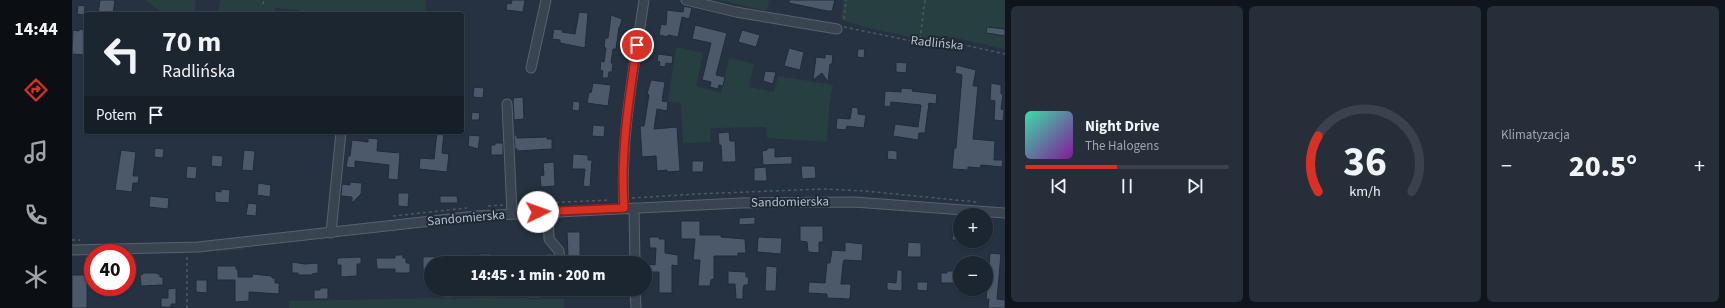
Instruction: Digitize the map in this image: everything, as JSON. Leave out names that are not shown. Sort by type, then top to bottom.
[{"type":"street","points":[[531,68],[546,0]]},
{"type":"street","points":[[624,208],[624,153],[630,90],[644,0]]},
{"type":"street","points":[[686,0],[736,12],[841,28]]},
{"type":"street","points":[[506,104],[512,214]]},
{"type":"street","points":[[331,233],[341,134]]},
{"type":"street","name":"Sandomierska","points":[[72,250],[198,247],[476,216],[624,208],[829,201],[883,203],[1005,213]]},
{"type":"street","points":[[634,208],[634,256]]},
{"type":"street","points":[[548,212],[549,239],[559,251],[559,256]]},
{"type":"street","points":[[635,296],[636,308]]},
{"type":"path","points":[[263,4],[264,0]]},
{"type":"path","points":[[844,19],[846,0]]},
{"type":"path","points":[[920,39],[925,0]]},
{"type":"path","name":"Radlińska","points":[[841,28],[926,44],[946,41],[1005,54]]},
{"type":"path","points":[[187,254],[187,308]]},
{"type":"green space","points":[[145,0],[196,0],[194,12],[160,11]]},
{"type":"green space","points":[[220,0],[426,0],[425,12],[299,12],[299,10],[275,8],[274,12],[218,12]]},
{"type":"green space","points":[[720,0],[769,0],[767,11]]},
{"type":"green space","points":[[843,0],[1005,0],[1005,49],[947,36],[920,39],[873,29],[841,20]]},
{"type":"green space","points":[[676,47],[703,53],[696,86],[721,93],[729,58],[754,64],[749,87],[774,92],[778,76],[833,85],[829,106],[827,142],[767,138],[766,127],[710,128],[711,142],[683,143],[681,103],[668,102]]},
{"type":"green space","points":[[245,247],[245,249],[216,252],[218,249]]},
{"type":"green space","points":[[490,297],[564,299],[564,308],[289,308],[289,301]]},
{"type":"building","points":[[100,0],[115,0],[113,12],[98,12]]},
{"type":"building","points":[[512,0],[525,0],[523,12],[506,10],[507,3],[511,4]]},
{"type":"building","points":[[789,0],[835,0],[832,11],[827,11],[789,3]]},
{"type":"building","points":[[78,5],[85,6],[84,15],[77,14]]},
{"type":"building","points":[[684,6],[692,8],[689,19],[682,17],[678,37],[659,35],[661,24],[666,25],[667,10],[683,12]]},
{"type":"building","points":[[579,12],[588,13],[585,48],[560,43],[560,40],[552,39],[554,29],[575,34]]},
{"type":"building","points":[[611,15],[622,19],[619,27],[616,49],[613,49],[611,63],[613,63],[612,72],[609,72],[608,78],[602,78],[603,71],[600,70],[601,61],[604,62],[606,48],[604,47],[605,38],[608,38]]},
{"type":"building","points":[[695,25],[727,33],[716,75],[725,77],[723,86],[719,85],[718,89],[710,87],[711,82],[702,80],[711,43],[692,39]]},
{"type":"building","points":[[987,27],[1005,29],[1005,36],[986,33]]},
{"type":"building","points":[[79,29],[84,30],[84,55],[72,54],[73,30],[79,31]]},
{"type":"building","points":[[742,30],[760,35],[756,47],[738,42]]},
{"type":"building","points":[[789,48],[804,52],[800,70],[784,66]]},
{"type":"building","points":[[858,49],[865,49],[864,58],[857,57]]},
{"type":"building","points":[[658,54],[673,56],[672,64],[666,63],[665,67],[659,66],[660,62],[657,61]]},
{"type":"building","points":[[825,54],[833,55],[832,64],[830,64],[828,82],[822,73],[813,80],[816,57],[825,58]]},
{"type":"building","points":[[896,62],[907,63],[906,73],[896,72]]},
{"type":"building","points":[[956,65],[976,70],[973,86],[978,86],[973,139],[995,141],[994,160],[1003,160],[1002,167],[981,165],[980,168],[968,167],[968,170],[952,169],[954,148],[956,148],[962,75],[955,73]]},
{"type":"building","points":[[765,71],[776,72],[773,84],[763,81]]},
{"type":"building","points":[[651,80],[665,82],[662,101],[668,102],[667,111],[657,109],[654,129],[677,127],[680,171],[657,171],[656,156],[642,157],[640,126],[644,126],[649,95],[647,94]]},
{"type":"building","points":[[593,83],[611,85],[608,106],[587,103],[589,92],[591,93]]},
{"type":"building","points":[[991,83],[1001,85],[1001,94],[1003,94],[1001,109],[1004,110],[1003,121],[994,120],[995,101],[990,100]]},
{"type":"building","points":[[474,87],[484,88],[483,98],[473,97]]},
{"type":"building","points":[[901,88],[937,94],[936,104],[929,103],[925,133],[919,133],[918,140],[893,136],[895,124],[918,127],[921,105],[891,102],[890,107],[884,106],[885,91],[901,92]]},
{"type":"building","points":[[523,97],[524,119],[514,120],[513,98]]},
{"type":"building","points":[[573,101],[580,102],[579,111],[572,110]]},
{"type":"building","points":[[852,107],[858,108],[858,114],[866,115],[864,128],[847,126],[846,130],[836,129],[837,118],[850,119]]},
{"type":"building","points":[[472,112],[480,113],[479,120],[471,120]]},
{"type":"building","points":[[593,125],[605,126],[604,137],[592,136]]},
{"type":"building","points":[[729,132],[730,141],[735,141],[736,162],[722,162],[721,145],[719,145],[718,133]]},
{"type":"building","points":[[437,134],[444,134],[442,153],[449,154],[447,172],[419,169],[420,158],[434,159]]},
{"type":"building","points":[[469,135],[480,136],[478,149],[468,146]]},
{"type":"building","points":[[514,135],[517,135],[517,138],[547,137],[547,139],[552,139],[552,149],[517,151],[517,149],[515,149]]},
{"type":"building","points":[[368,138],[378,139],[377,151],[400,153],[398,180],[388,179],[389,165],[355,161],[355,168],[346,167],[348,156],[350,156],[352,140],[368,142]]},
{"type":"building","points":[[495,143],[503,143],[503,155],[491,155],[491,145],[495,145]]},
{"type":"building","points":[[155,148],[164,149],[163,158],[154,157]]},
{"type":"building","points":[[767,148],[775,148],[775,157],[792,156],[792,164],[763,165],[762,151],[767,150]]},
{"type":"building","points":[[121,150],[136,152],[133,176],[139,176],[138,183],[133,183],[132,192],[115,190]]},
{"type":"building","points":[[244,150],[255,151],[253,171],[242,170]]},
{"type":"building","points":[[888,150],[897,151],[897,160],[887,159]]},
{"type":"building","points":[[573,154],[588,155],[588,160],[592,160],[590,187],[583,186],[585,169],[572,169]]},
{"type":"building","points":[[212,155],[223,156],[222,167],[211,166]]},
{"type":"building","points":[[692,161],[704,161],[703,172],[692,172]]},
{"type":"building","points":[[554,162],[555,186],[541,187],[540,176],[544,175],[543,163]]},
{"type":"building","points":[[187,166],[197,167],[196,179],[186,178]]},
{"type":"building","points":[[801,166],[815,166],[816,178],[802,179]]},
{"type":"building","points":[[766,167],[767,181],[754,181],[754,168]]},
{"type":"building","points":[[350,182],[362,183],[361,194],[352,203],[352,197],[341,196],[342,184],[350,185]]},
{"type":"building","points":[[258,183],[271,185],[270,197],[257,195]]},
{"type":"building","points":[[221,189],[230,190],[229,203],[215,202],[215,191],[221,192]]},
{"type":"building","points":[[398,193],[409,193],[408,207],[398,206]]},
{"type":"building","points":[[150,196],[169,198],[168,209],[149,207]]},
{"type":"building","points":[[440,196],[457,196],[458,203],[440,203]]},
{"type":"building","points":[[248,203],[257,204],[256,216],[246,215]]},
{"type":"building","points":[[755,217],[755,224],[739,225],[739,218]]},
{"type":"building","points":[[681,221],[700,221],[700,235],[721,235],[721,237],[745,239],[746,253],[738,253],[738,256],[714,256],[714,279],[711,280],[710,286],[698,286],[700,260],[693,260],[695,239],[681,239]]},
{"type":"building","points":[[800,226],[823,226],[823,242],[819,242],[819,253],[808,252],[807,242],[800,241]]},
{"type":"building","points":[[567,232],[580,232],[580,256],[568,256]]},
{"type":"building","points":[[649,237],[659,237],[659,239],[665,239],[665,253],[678,255],[678,266],[672,265],[672,293],[659,293],[659,272],[652,272],[652,265],[655,265],[656,248],[650,248]]},
{"type":"building","points":[[758,237],[782,238],[781,254],[757,252]]},
{"type":"building","points":[[845,242],[863,244],[862,261],[844,260],[843,264],[841,284],[851,284],[850,299],[827,298],[827,294],[808,293],[809,282],[825,283],[827,263],[830,263],[832,250],[845,251]]},
{"type":"building","points":[[908,242],[921,243],[921,257],[907,257]]},
{"type":"building","points":[[990,253],[1001,254],[997,299],[1005,300],[1005,308],[988,308],[989,299],[986,299],[986,296],[993,296],[993,256],[990,256]]},
{"type":"building","points":[[482,254],[491,254],[491,256],[460,256]]},
{"type":"building","points":[[545,254],[553,254],[553,256],[545,256]]},
{"type":"building","points":[[395,255],[403,255],[403,258],[406,258],[406,263],[410,263],[410,273],[395,273],[395,269],[377,269],[376,258],[395,258]]},
{"type":"building","points":[[361,257],[361,264],[357,264],[357,276],[341,277],[341,265],[337,265],[337,258]]},
{"type":"building","points":[[423,257],[424,257],[423,270]]},
{"type":"building","points":[[292,262],[305,264],[318,263],[318,273],[312,275],[298,275],[298,273],[292,273]]},
{"type":"building","points":[[217,266],[236,266],[236,269],[238,270],[238,277],[252,277],[253,274],[272,276],[272,278],[275,278],[275,283],[279,283],[279,294],[249,292],[249,301],[235,302],[235,280],[217,280]]},
{"type":"building","points":[[766,266],[777,267],[776,291],[765,291]]},
{"type":"building","points":[[897,270],[902,270],[902,291],[887,290],[887,282],[896,283]]},
{"type":"building","points":[[728,271],[746,272],[746,277],[749,277],[748,285],[744,285],[743,299],[736,299],[735,284],[728,284]]},
{"type":"building","points":[[947,271],[953,271],[953,283],[941,283],[941,273],[947,273]]},
{"type":"building","points":[[143,273],[160,274],[160,277],[163,277],[163,285],[141,286],[140,275]]},
{"type":"building","points":[[72,275],[84,275],[84,296],[87,296],[87,308],[72,308]]},
{"type":"building","points":[[196,280],[207,280],[207,293],[196,292]]},
{"type":"building","points":[[917,282],[928,282],[927,291],[917,290]]},
{"type":"building","points":[[176,288],[176,304],[171,304],[171,307],[161,307],[161,298],[168,298],[168,289]]},
{"type":"building","points":[[320,288],[328,288],[328,299],[314,299],[314,290],[320,290]]},
{"type":"building","points":[[444,296],[455,296],[455,298],[444,298]]},
{"type":"building","points":[[527,296],[542,296],[542,298],[527,298]]},
{"type":"route","points":[[538,212],[624,208],[624,153],[630,90],[637,45]]}]
